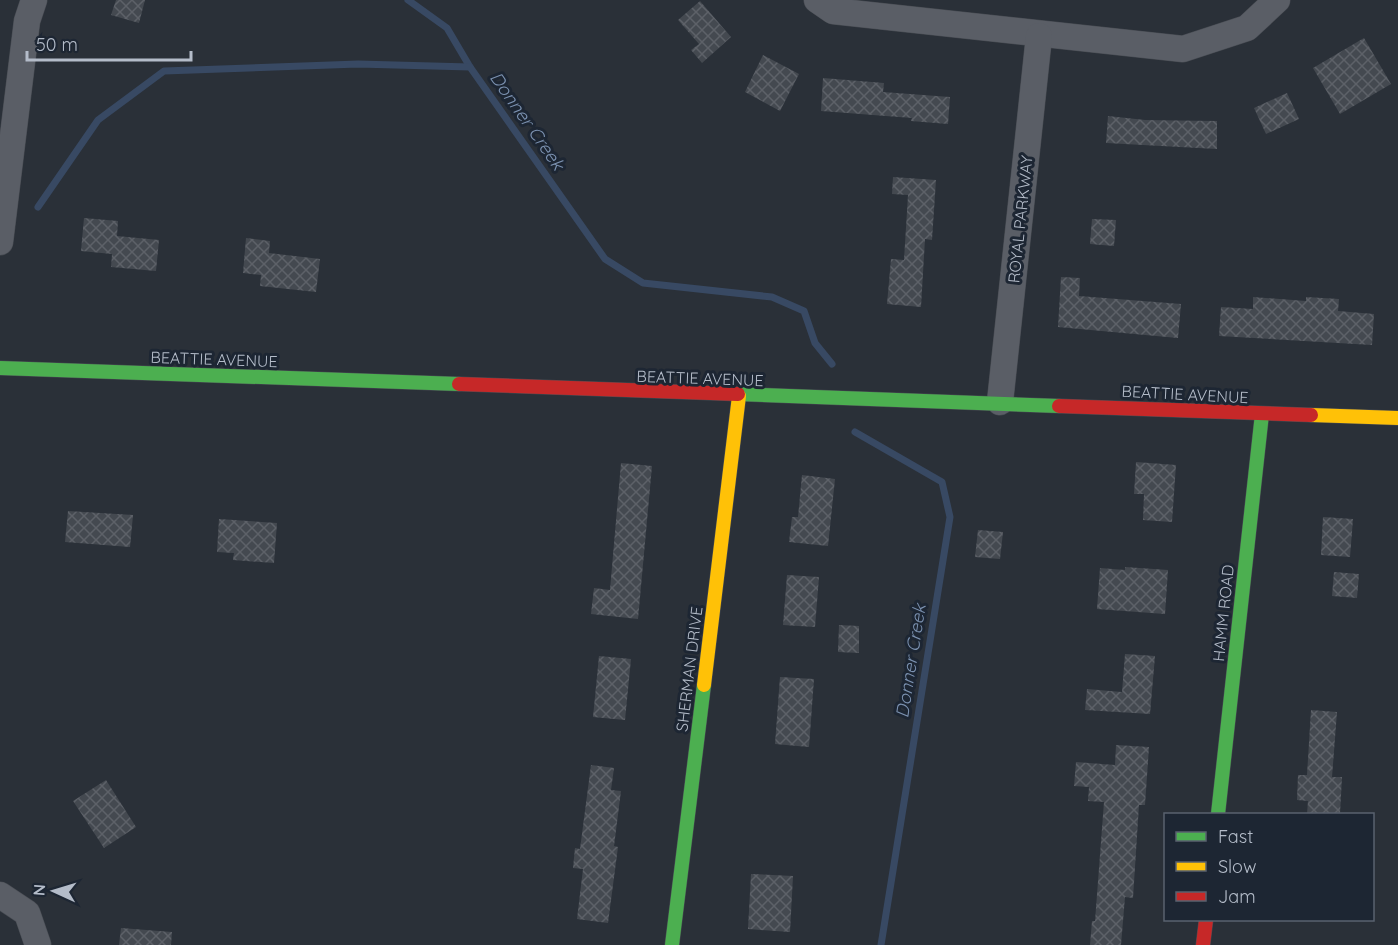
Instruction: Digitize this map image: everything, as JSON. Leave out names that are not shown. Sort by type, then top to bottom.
[{"type":"street","points":[[0,242],[27,21],[34,0]]},
{"type":"street","points":[[817,0],[833,11],[1039,36],[1183,49],[1247,28],[1277,0]]},
{"type":"street","name":"ROYAL PARKWAY","points":[[1000,402],[1039,36]]},
{"type":"street","name":"BEATTIE AVENUE","points":[[0,368],[1398,418]]},
{"type":"street","name":"SHERMAN DRIVE","points":[[672,945],[739,396]]},
{"type":"street","name":"HAMM ROAD","points":[[1218,813],[1262,414]]},
{"type":"street","points":[[0,895],[27,913],[38,945]]},
{"type":"street","points":[[1203,945],[1206,921]]},
{"type":"building","points":[[116,0],[145,0],[139,23],[111,15]]},
{"type":"building","points":[[700,1],[731,37],[702,63],[691,50],[699,44],[678,20]]},
{"type":"building","points":[[1364,38],[1391,84],[1340,114],[1313,68]]},
{"type":"building","points":[[763,55],[799,74],[780,111],[745,92]]},
{"type":"building","points":[[823,78],[884,83],[883,92],[950,97],[948,124],[911,121],[912,118],[821,111]]},
{"type":"building","points":[[1287,93],[1299,119],[1266,134],[1254,108]]},
{"type":"building","points":[[1108,116],[1145,120],[1217,121],[1217,149],[1106,143]]},
{"type":"building","points":[[893,177],[936,180],[932,240],[925,239],[921,307],[887,304],[891,259],[904,260],[908,195],[892,194]]},
{"type":"building","points":[[84,218],[118,221],[117,236],[159,240],[156,271],[111,267],[112,254],[81,251]]},
{"type":"building","points":[[1092,219],[1116,220],[1114,246],[1090,244]]},
{"type":"building","points":[[246,238],[270,241],[269,253],[320,259],[316,292],[260,286],[261,275],[243,273]]},
{"type":"building","points":[[1061,277],[1080,278],[1079,296],[1181,304],[1178,338],[1058,327]]},
{"type":"building","points":[[1253,297],[1306,301],[1306,297],[1339,299],[1338,311],[1374,314],[1372,345],[1219,336],[1221,307],[1253,309]]},
{"type":"building","points":[[1136,462],[1176,465],[1172,522],[1143,520],[1144,494],[1134,494]]},
{"type":"building","points":[[621,463],[652,466],[638,619],[591,614],[594,588],[610,590]]},
{"type":"building","points":[[802,475],[835,479],[828,546],[789,542],[792,517],[798,517]]},
{"type":"building","points":[[68,511],[133,515],[130,547],[65,542]]},
{"type":"building","points":[[1323,517],[1353,519],[1350,557],[1321,555]]},
{"type":"building","points":[[219,519],[277,523],[274,563],[233,560],[234,553],[217,552]]},
{"type":"building","points":[[978,530],[1003,532],[1000,559],[975,557]]},
{"type":"building","points":[[1125,567],[1168,570],[1165,614],[1097,609],[1100,568],[1125,570]]},
{"type":"building","points":[[1334,572],[1359,574],[1357,598],[1332,596]]},
{"type":"building","points":[[787,575],[819,577],[815,627],[783,625]]},
{"type":"building","points":[[839,625],[859,626],[859,653],[838,652]]},
{"type":"building","points":[[1125,654],[1155,656],[1150,714],[1085,710],[1087,689],[1122,692]]},
{"type":"building","points":[[599,656],[631,659],[625,720],[593,717]]},
{"type":"building","points":[[780,677],[814,679],[809,747],[775,744]]},
{"type":"building","points":[[1311,710],[1337,712],[1332,777],[1342,777],[1340,813],[1307,813],[1308,801],[1297,800],[1298,775],[1307,775]]},
{"type":"building","points":[[1116,745],[1149,747],[1145,805],[1139,805],[1133,898],[1125,897],[1121,945],[1090,945],[1092,921],[1095,921],[1104,802],[1088,801],[1089,787],[1074,786],[1076,762],[1115,765]]},
{"type":"building","points":[[591,765],[614,768],[611,790],[621,791],[614,846],[618,847],[608,923],[577,919],[583,869],[573,868],[575,848],[580,849]]},
{"type":"building","points":[[106,780],[136,827],[104,848],[73,801]]},
{"type":"building","points":[[751,874],[793,876],[790,932],[748,929]]},
{"type":"building","points":[[121,928],[172,932],[171,945],[119,945]]},
{"type":"waterway","points":[[408,0],[447,28],[470,67]]},
{"type":"waterway","name":"Donner Creek","points":[[38,207],[98,120],[164,71],[358,64],[470,67],[605,259],[643,283],[772,297],[804,311],[815,343],[832,364]]},
{"type":"waterway","name":"Donner Creek","points":[[855,432],[942,482],[950,517],[881,945]]},
{"type":"traffic: fast","points":[[0,368],[459,384]]},
{"type":"traffic: fast","points":[[738,394],[1059,406]]},
{"type":"traffic: fast","points":[[1218,813],[1262,414]]},
{"type":"traffic: fast","points":[[672,945],[704,685]]},
{"type":"traffic: slow","points":[[704,685],[739,396]]},
{"type":"traffic: slow","points":[[1311,415],[1398,418]]},
{"type":"traffic: jam","points":[[459,384],[738,394]]},
{"type":"traffic: jam","points":[[1059,406],[1311,415]]},
{"type":"traffic: jam","points":[[1203,945],[1206,921]]}]
